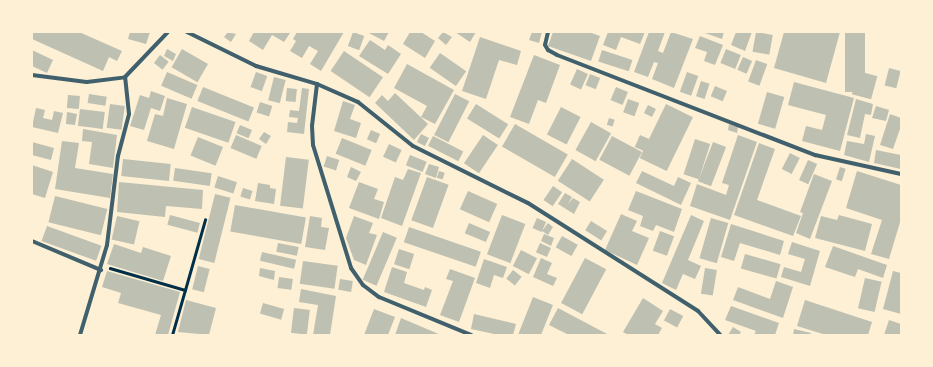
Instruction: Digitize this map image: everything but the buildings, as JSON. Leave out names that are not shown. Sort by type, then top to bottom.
[{"type":"street","points":[[32,75],[87,82],[126,77],[168,32]]},
{"type":"street","points":[[187,32],[256,66],[317,84],[358,102],[413,146],[528,203],[698,311],[720,335]]},
{"type":"street","points":[[548,32],[545,45],[548,50],[557,55],[814,155],[901,174]]},
{"type":"street","points":[[80,335],[102,268],[116,187],[118,156],[129,114],[126,77]]},
{"type":"street","points":[[317,84],[312,126],[313,145],[351,268],[363,285],[379,297],[471,335]]},
{"type":"street","points":[[32,242],[102,268]]},
{"type":"path","points":[[172,335],[205,220]]},
{"type":"path","points":[[102,268],[186,290]]}]
